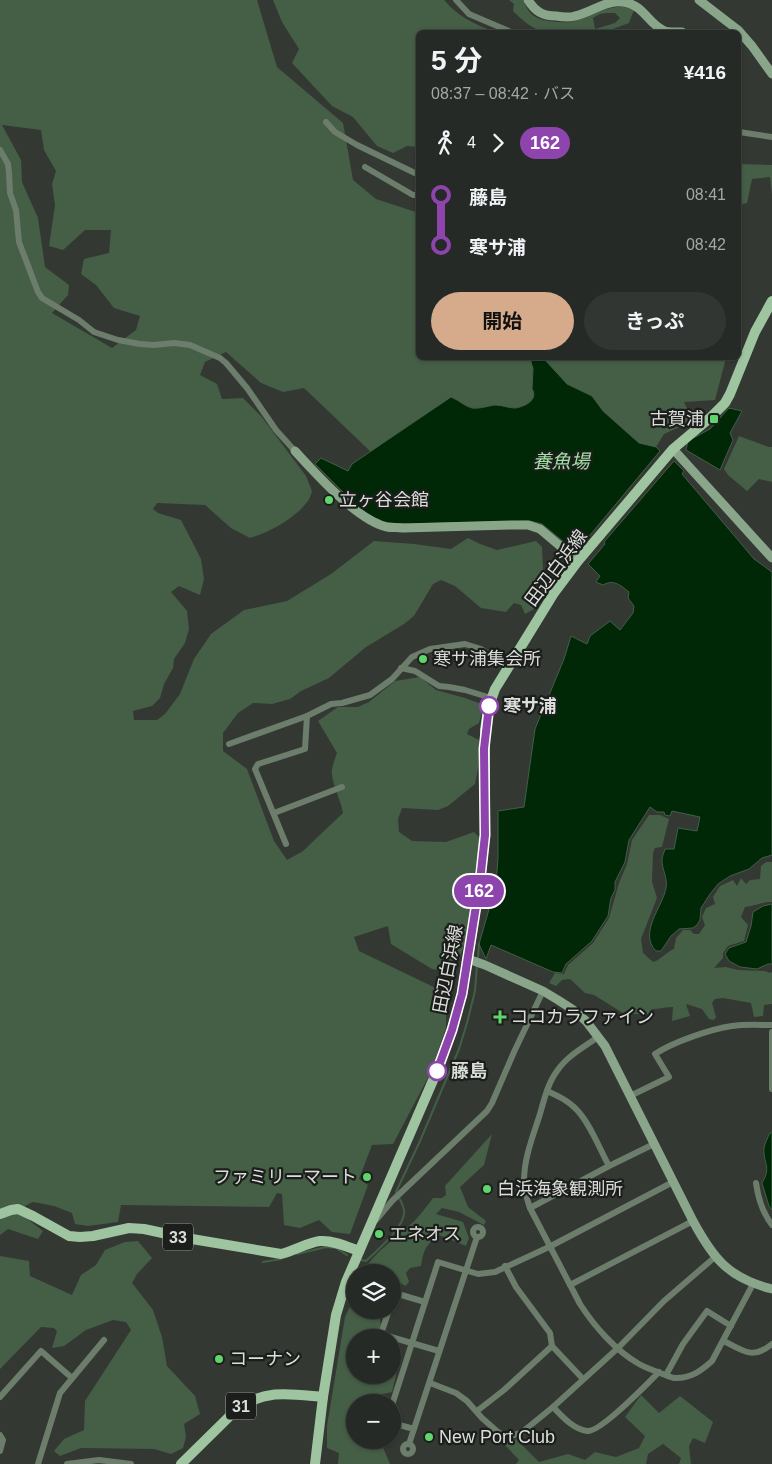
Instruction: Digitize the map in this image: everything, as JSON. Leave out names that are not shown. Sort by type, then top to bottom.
[{"type":"main road","name":"田辺白浜線","points":[[315,1464],[323,1396],[336,1315],[346,1282],[440,1063],[452,1030],[471,960],[485,835],[484,749],[491,698],[554,593],[578,562],[673,449],[712,417],[725,403],[756,332],[772,301]]},
{"type":"main road","name":"33","points":[[0,1214],[18,1209],[68,1236],[93,1236],[129,1228],[144,1229],[281,1254],[319,1241],[339,1244],[359,1251]]},
{"type":"main road","name":"31","points":[[181,1464],[238,1408],[249,1401],[260,1396],[278,1394],[323,1396]]},
{"type":"street","points":[[456,0],[469,14],[506,30]]},
{"type":"street","points":[[528,0],[539,13],[570,17],[612,2],[624,2],[640,9],[662,30]]},
{"type":"street","points":[[699,0],[735,30]]},
{"type":"street","points":[[741,36],[752,46],[772,74]]},
{"type":"street","points":[[326,122],[335,132],[357,145],[416,174]]},
{"type":"street","points":[[741,132],[772,137]]},
{"type":"street","points":[[0,150],[8,164],[10,193],[16,210],[19,242],[42,298],[79,320],[94,332],[118,340],[154,345],[190,345],[220,358],[247,388],[276,430],[294,451],[360,515],[373,522],[387,527],[403,528],[528,525],[540,529],[578,562]]},
{"type":"street","points":[[365,167],[416,195]]},
{"type":"street","points":[[673,449],[772,558]]},
{"type":"street","points":[[228,744],[308,716],[331,704],[370,695],[392,679],[412,657],[430,649],[465,644],[480,648],[508,667]]},
{"type":"street","points":[[401,668],[415,670],[438,686],[465,690],[491,698]]},
{"type":"street","points":[[286,844],[255,769],[258,764],[305,749],[308,716]]},
{"type":"street","points":[[274,813],[342,787]]},
{"type":"street","points":[[471,960],[544,991],[572,1009],[586,1021],[605,1046],[704,1241],[716,1257],[740,1277],[754,1284],[772,1289]]},
{"type":"street","points":[[370,1226],[400,1193],[487,1111],[544,991]]},
{"type":"street","points":[[630,1096],[668,1077],[655,1054],[665,1047],[697,1035],[732,1026],[772,1024]]},
{"type":"street","points":[[772,1032],[772,1090]]},
{"type":"street","points":[[598,1037],[572,1055],[557,1071],[547,1091],[526,1160],[524,1182],[525,1194],[530,1208],[549,1247],[590,1319],[618,1348],[637,1363],[674,1378],[684,1377],[702,1370],[712,1361],[754,1284]]},
{"type":"street","points":[[547,1091],[564,1099],[577,1109],[609,1166]]},
{"type":"street","points":[[530,1208],[654,1144]]},
{"type":"street","points":[[396,1394],[438,1262],[478,1274],[495,1272],[549,1247],[673,1182]]},
{"type":"street","points":[[756,1183],[757,1194],[772,1225]]},
{"type":"street","points":[[570,1285],[693,1220]]},
{"type":"street","points":[[409,1444],[477,1237]]},
{"type":"street","points":[[430,1383],[456,1393],[468,1401],[494,1431],[499,1434],[510,1436],[521,1433],[553,1407],[618,1348],[664,1301],[716,1257]]},
{"type":"street","points":[[505,1266],[516,1287],[550,1333],[552,1346],[583,1379]]},
{"type":"street","points":[[401,1295],[425,1302]]},
{"type":"street","points":[[553,1407],[574,1427],[588,1432],[593,1431],[604,1424],[662,1374],[707,1311],[731,1326]]},
{"type":"street","points":[[386,1319],[382,1331],[384,1335],[439,1352]]},
{"type":"street","points":[[38,1464],[60,1393],[104,1340]]},
{"type":"street","points":[[724,1341],[743,1351],[752,1353],[763,1352],[772,1344]]},
{"type":"street","points":[[477,1411],[504,1390],[552,1346]]},
{"type":"street","points":[[0,1396],[41,1351],[72,1378]]},
{"type":"street","points":[[401,1425],[414,1429]]},
{"type":"street","points":[[0,1435],[3,1440],[0,1451]]},
{"type":"street","points":[[67,1464],[100,1460],[131,1464]]},
{"type":"shaded area","points":[[0,0],[257,0],[277,67],[343,123],[353,180],[376,199],[416,212],[416,360],[531,360],[533,369],[532,389],[534,396],[527,404],[515,408],[495,405],[472,408],[451,397],[371,452],[304,388],[283,392],[261,383],[226,352],[205,362],[200,375],[217,384],[222,399],[243,398],[261,416],[306,476],[312,491],[308,501],[296,514],[273,529],[250,538],[231,528],[205,505],[157,503],[153,509],[158,513],[181,520],[201,559],[204,579],[200,595],[179,586],[171,592],[187,611],[189,629],[185,643],[174,659],[173,668],[164,684],[160,698],[152,706],[133,711],[134,720],[157,720],[165,714],[180,694],[194,659],[211,634],[244,610],[287,601],[331,574],[374,541],[451,549],[468,538],[497,550],[536,541],[542,547],[544,593],[534,609],[525,614],[521,605],[514,603],[506,612],[481,608],[455,586],[441,580],[433,584],[414,616],[366,647],[329,678],[301,691],[290,699],[272,704],[253,703],[238,713],[223,733],[223,751],[247,769],[274,841],[287,860],[303,851],[343,813],[332,774],[337,753],[318,721],[338,707],[358,707],[369,702],[395,681],[420,677],[436,690],[484,705],[479,723],[469,729],[467,734],[479,740],[478,768],[475,784],[448,806],[438,810],[402,808],[398,819],[399,832],[412,841],[446,842],[474,832],[480,838],[469,932],[454,973],[432,969],[391,944],[388,926],[354,937],[359,951],[446,993],[446,1028],[430,1074],[393,1144],[372,1145],[359,1179],[368,1185],[350,1234],[332,1232],[319,1220],[300,1228],[284,1225],[282,1194],[277,1193],[269,1207],[121,1205],[118,1222],[88,1226],[75,1224],[72,1213],[54,1206],[33,1202],[25,1206],[25,1217],[43,1231],[38,1239],[8,1229],[0,1235]],"holes":[[[2,125],[41,130],[44,150],[56,171],[52,184],[55,205],[49,246],[63,250],[85,230],[111,230],[109,253],[84,259],[81,274],[96,285],[114,308],[140,316],[136,330],[112,348],[52,313],[68,295],[69,285],[45,267],[38,218],[22,182],[21,160]]]},
{"type":"shaded area","points":[[273,0],[444,0],[468,20],[491,30],[416,30],[416,147],[407,146],[393,153],[377,146],[353,117],[332,106],[292,63],[299,49],[282,22]]},
{"type":"shaded area","points":[[509,0],[523,0],[533,15],[547,21],[573,22],[611,8],[626,7],[634,10],[629,23],[610,30],[539,30],[523,21],[513,11],[514,4]],"holes":[[[615,13],[620,18],[615,23],[595,29],[593,18],[600,14]]]},
{"type":"shaded area","points":[[741,164],[772,165],[772,195],[770,177],[752,179],[747,203],[741,204]]},
{"type":"shaded area","points":[[544,360],[725,360],[715,400],[684,402],[693,421],[664,434],[656,447],[639,444],[603,411],[592,396],[567,384]]},
{"type":"shaded area","points":[[739,436],[772,447],[772,482],[759,479],[747,491],[728,475],[724,469]]},
{"type":"shaded area","points":[[649,815],[660,815],[669,819],[662,847],[655,848],[653,853],[652,882],[657,898],[641,939],[643,953],[653,962],[674,949],[676,938],[683,930],[690,930],[694,934],[699,934],[705,925],[702,917],[706,908],[715,904],[713,897],[720,886],[733,880],[737,886],[741,878],[746,884],[750,880],[760,879],[761,866],[766,862],[772,862],[772,902],[745,907],[741,917],[748,925],[744,941],[728,946],[723,953],[723,958],[714,968],[726,967],[738,970],[772,972],[772,1004],[764,1005],[763,1016],[754,1017],[751,1003],[723,998],[715,999],[712,1003],[716,1017],[714,1020],[709,1019],[702,1009],[686,1004],[690,1016],[672,1021],[673,1007],[652,1009],[649,1015],[623,1013],[594,995],[585,993],[570,979],[562,980],[556,986],[549,983],[555,973],[564,974],[568,965],[593,943],[609,918],[619,883],[627,864],[632,840]]},
{"type":"shaded area","points":[[492,1134],[484,1165],[460,1187],[468,1207],[486,1221],[484,1225],[459,1212],[442,1208],[436,1214],[463,1222],[469,1238],[466,1246],[439,1235],[426,1248],[421,1266],[410,1268],[406,1273],[409,1282],[405,1286],[401,1283],[401,1264],[369,1264],[378,1253],[413,1222],[433,1198],[442,1198],[446,1195],[445,1186]]},
{"type":"shaded area","points":[[138,1241],[152,1258],[137,1274],[132,1283],[153,1310],[162,1337],[167,1366],[195,1396],[200,1414],[184,1424],[186,1437],[183,1448],[171,1454],[154,1449],[81,1448],[60,1456],[54,1451],[64,1439],[84,1430],[85,1401],[131,1330],[126,1322],[113,1320],[86,1330],[64,1346],[52,1348],[57,1331],[54,1328],[41,1327],[0,1369],[0,1256],[29,1261],[30,1276],[72,1295],[81,1275],[96,1265],[105,1250],[125,1242]]},
{"type":"shaded area","points":[[346,1315],[346,1319],[380,1319],[381,1327],[380,1329],[346,1329],[346,1384],[394,1384],[392,1392],[381,1394],[346,1394],[346,1449],[384,1449],[390,1464],[338,1464],[339,1453],[327,1448],[327,1426]]},
{"type":"shaded area","points":[[641,1395],[659,1413],[680,1396],[713,1422],[705,1443],[693,1438],[689,1446],[691,1464],[679,1464],[681,1458],[663,1444],[648,1454],[646,1464],[516,1464],[519,1460],[504,1444],[516,1439],[539,1462],[568,1454],[585,1460],[595,1452],[616,1457],[639,1448],[645,1436],[625,1417]]},
{"type":"water","name":"養魚場","points":[[531,360],[546,361],[567,384],[592,396],[603,411],[639,443],[656,447],[660,451],[576,552],[542,524],[530,521],[386,523],[363,512],[315,464],[321,458],[348,471],[352,464],[451,397],[472,408],[495,405],[515,408],[522,406],[530,402],[534,396],[532,389],[533,369]]},
{"type":"water","points":[[729,408],[742,411],[730,433],[733,440],[720,470],[686,450],[688,441],[710,429]]},
{"type":"water","points":[[674,461],[684,471],[682,474],[754,559],[772,572],[772,855],[762,858],[749,869],[730,876],[718,884],[701,908],[700,920],[697,925],[693,928],[679,929],[671,936],[661,951],[656,951],[651,944],[650,928],[666,888],[662,864],[665,849],[674,849],[678,828],[697,831],[700,817],[672,811],[670,816],[665,815],[664,812],[657,812],[650,807],[629,840],[625,862],[615,882],[615,890],[611,898],[608,916],[592,941],[566,964],[562,973],[553,972],[491,945],[486,959],[479,944],[496,885],[498,811],[524,807],[535,729],[564,659],[571,636],[587,644],[590,636],[610,621],[620,630],[633,613],[634,606],[628,598],[629,592],[614,583],[603,585],[596,582],[600,576],[588,564],[605,544],[604,542]]},
{"type":"water","points":[[772,904],[772,964],[757,969],[740,967],[729,961],[725,954],[729,948],[746,942],[753,912],[763,906]]},
{"type":"water","points":[[772,1132],[772,1210],[762,1183],[767,1169],[764,1148]]},
{"type":"waterway","points":[[478,958],[479,944]]},
{"type":"waterway","points":[[361,1260],[366,1261],[383,1245],[396,1231],[403,1217],[404,1210],[396,1192],[459,1049],[475,991],[477,965]]},
{"type":"waterway","points":[[297,1254],[326,1247],[336,1248],[347,1255]]},
{"type":"waterway","points":[[263,1262],[281,1259]]},
{"type":"bus line","name":"162","points":[[437,1071],[452,1030],[462,994],[480,881],[485,835],[484,749],[489,706]]},
{"type":"place","name":"古賀浦","points":[[714,419]]},
{"type":"place","name":"立ヶ谷会館","points":[[329,500]]},
{"type":"place","name":"寒サ浦集会所","points":[[423,659]]},
{"type":"place","name":"寒サ浦","points":[[489,706]]},
{"type":"place","name":"ココカラファイン","points":[[500,1017]]},
{"type":"place","name":"藤島","points":[[437,1071]]},
{"type":"place","name":"ファミリーマート","points":[[367,1177]]},
{"type":"place","name":"白浜海象観測所","points":[[487,1189]]},
{"type":"place","name":"エネオス","points":[[379,1234]]},
{"type":"place","name":"コーナン","points":[[219,1359]]},
{"type":"place","name":"New Port Club","points":[[429,1437]]}]
